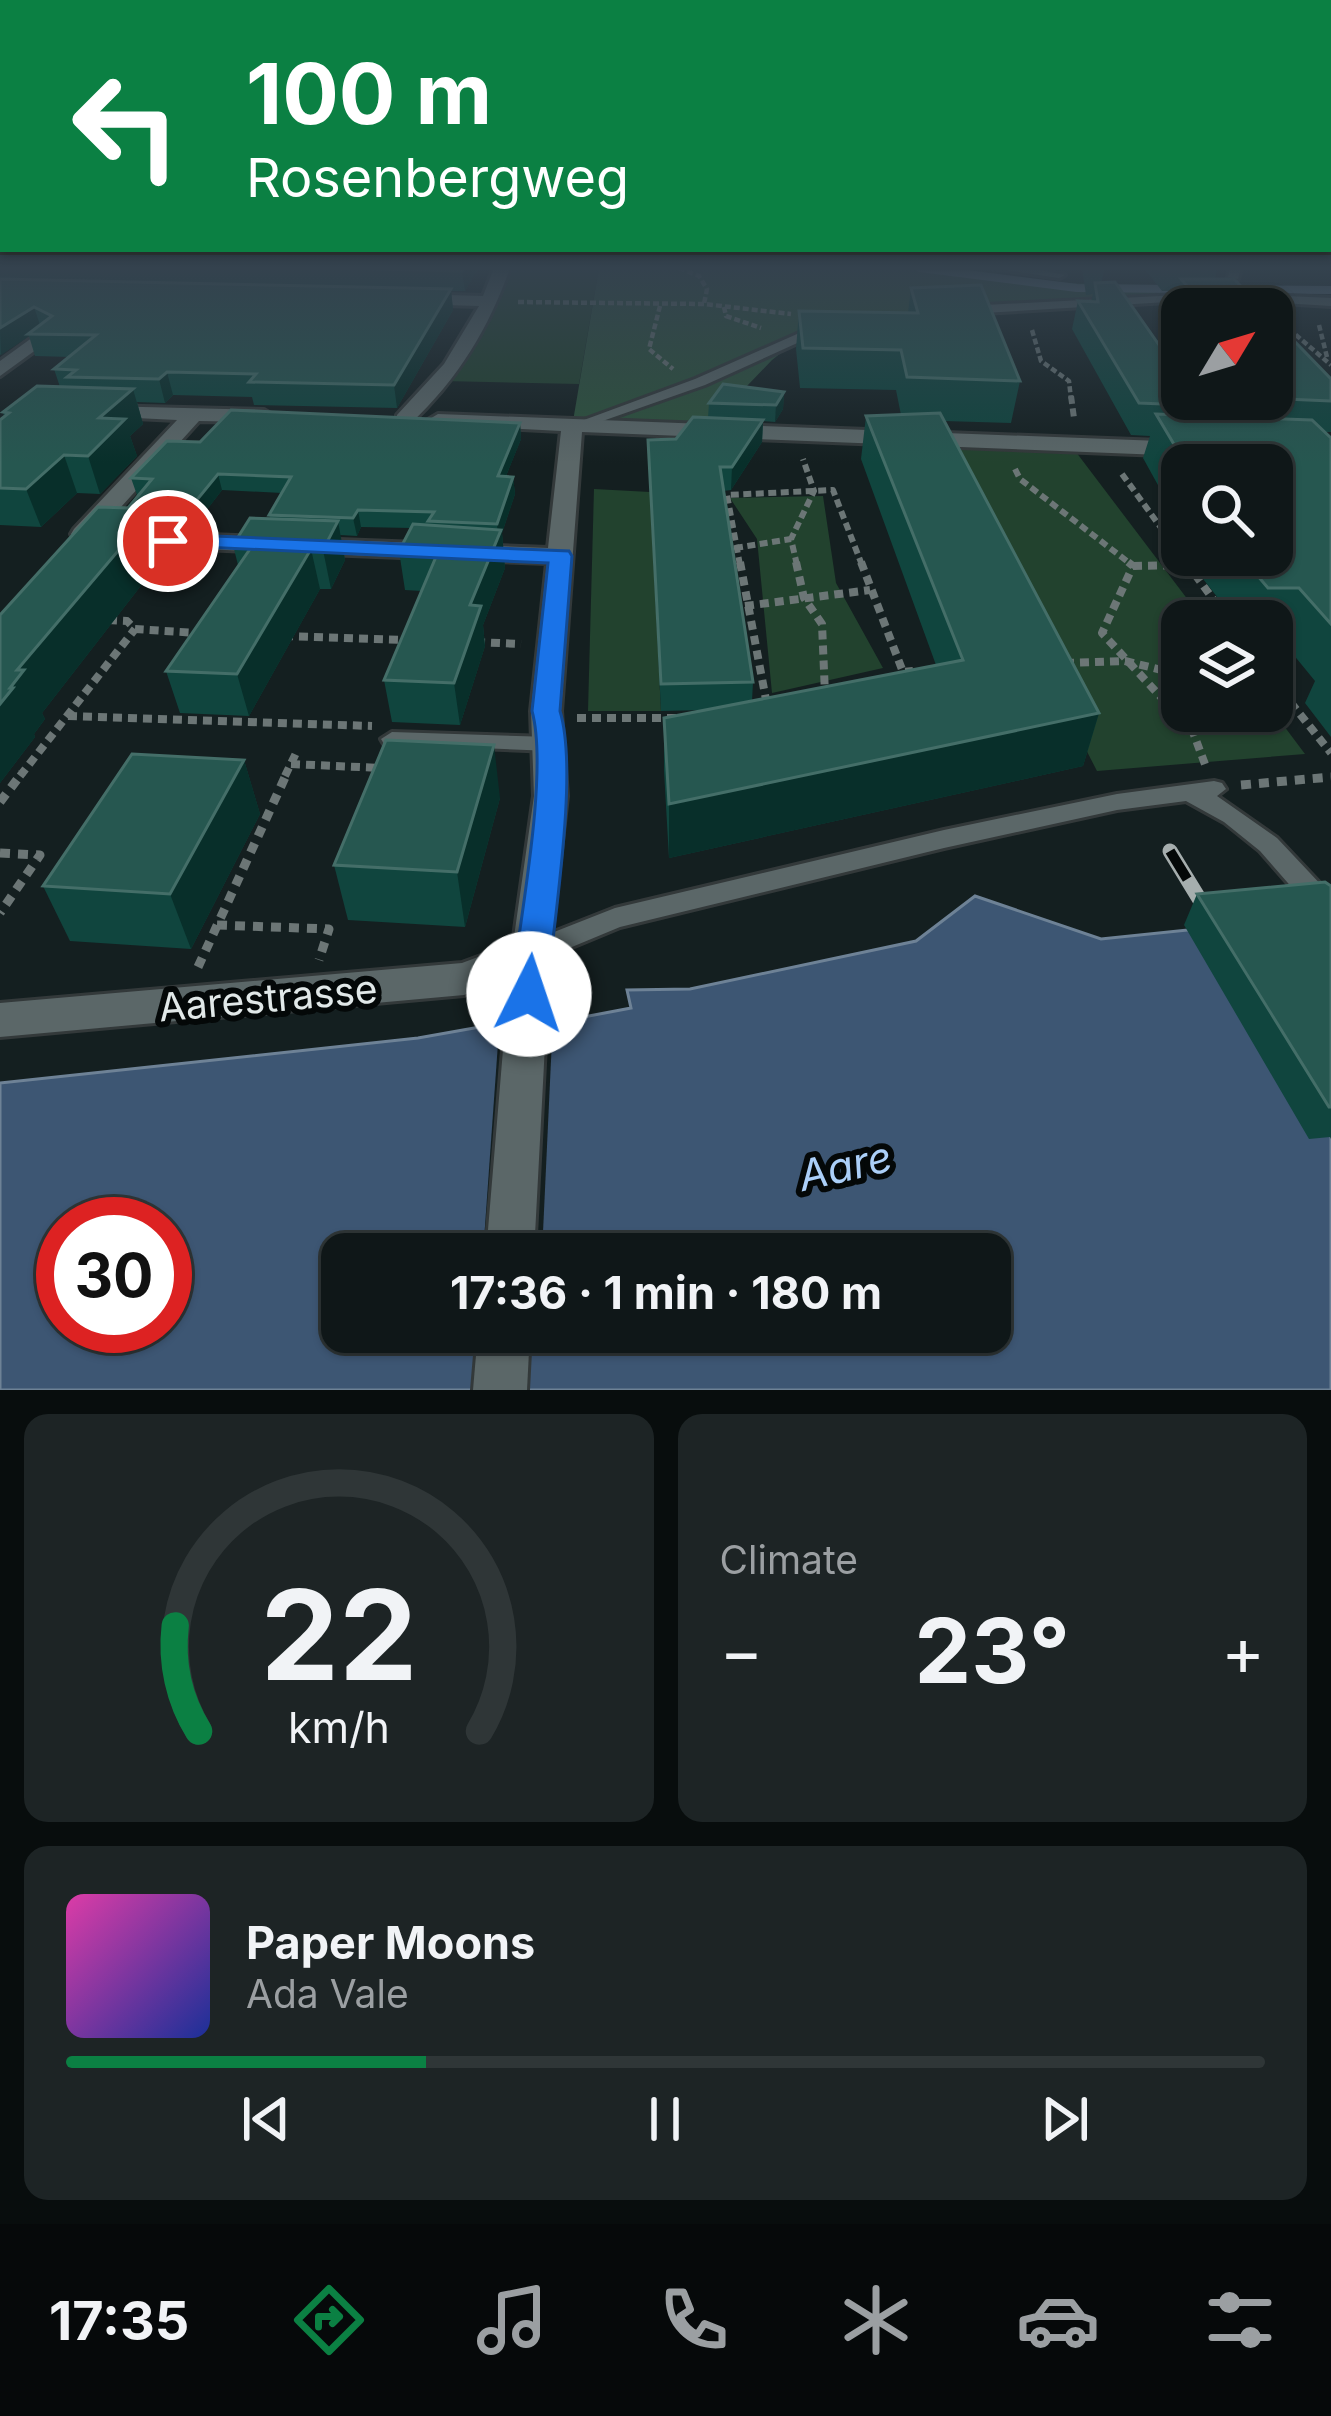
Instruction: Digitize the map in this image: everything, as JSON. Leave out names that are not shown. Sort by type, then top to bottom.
[{"type":"street","points":[[404,419],[466,350],[474,333]]},
{"type":"street","points":[[0,370],[46,336]]},
{"type":"street","points":[[70,411],[288,416]]},
{"type":"street","points":[[194,414],[73,545],[561,556]]},
{"type":"street","points":[[381,418],[1161,448]]},
{"type":"street","points":[[512,1233],[551,744],[546,711],[572,428]]},
{"type":"street","name":"Aarestrasse","points":[[0,1020],[530,974]]},
{"type":"street","points":[[500,1390],[503,1353]]},
{"type":"lane","points":[[572,428],[700,382],[807,333]]},
{"type":"lane","points":[[391,733],[551,744]]},
{"type":"lane","points":[[530,974],[615,918],[944,839],[1117,802],[1202,791],[1285,857],[1331,915]]},
{"type":"path","points":[[653,333],[649,349],[672,369],[700,382]]},
{"type":"path","points":[[775,333],[790,338]]},
{"type":"path","points":[[1031,333],[1041,362],[1069,381],[1076,426],[1101,446],[1161,528]]},
{"type":"path","points":[[1293,333],[1330,364]]},
{"type":"path","points":[[1322,333],[1330,364]]},
{"type":"path","points":[[999,442],[1020,479],[1133,566],[1161,565]]},
{"type":"path","points":[[770,717],[745,607],[727,495],[832,490],[903,672],[904,691]]},
{"type":"path","points":[[814,491],[791,539],[804,598],[822,625],[825,706]]},
{"type":"path","points":[[735,548],[791,539]]},
{"type":"path","points":[[1133,566],[1102,633],[1193,732],[1202,791],[1331,777]]},
{"type":"path","points":[[745,607],[870,590]]},
{"type":"path","points":[[89,619],[127,621],[135,629],[204,633]]},
{"type":"path","points":[[0,802],[135,629]]},
{"type":"path","points":[[274,635],[413,640]]},
{"type":"path","points":[[459,642],[552,645]]},
{"type":"path","points":[[1061,664],[1125,661],[1161,670]]},
{"type":"path","points":[[903,672],[922,670]]},
{"type":"path","points":[[1293,706],[1331,753]]},
{"type":"path","points":[[546,711],[585,719],[677,718]]},
{"type":"path","points":[[68,716],[391,733]]},
{"type":"path","points":[[181,1005],[297,751]]},
{"type":"path","points":[[0,853],[40,855],[0,913]]},
{"type":"path","points":[[217,926],[329,929],[308,995]]},
{"type":"green space","points":[[468,333],[588,333],[579,384],[443,381]]},
{"type":"green space","points":[[588,333],[807,333],[772,360],[703,432],[572,427]]},
{"type":"green space","points":[[931,448],[1076,452],[1161,564],[1161,576],[1170,576],[1188,600],[1161,600],[1161,732],[1288,732],[1305,754],[1097,771]]},
{"type":"green space","points":[[594,489],[650,492],[661,711],[588,711]]},
{"type":"green space","points":[[823,496],[836,583],[883,668],[772,693],[757,539],[730,498]]},
{"type":"water","name":"Aare","points":[[975,896],[1101,939],[1331,915],[1331,1390],[0,1390],[0,1083],[418,1038],[491,1025],[567,992],[573,1019],[631,1008],[627,990],[690,989],[916,941]]},
{"type":"pier","points":[[554,996],[543,1233],[484,1233],[500,1015]]},
{"type":"building","points":[[425,333],[394,385],[249,382],[256,374],[67,377],[76,370],[54,369],[96,335],[28,334]]},
{"type":"building","points":[[801,333],[1000,333],[1020,381],[907,377],[901,350],[803,348]]},
{"type":"building","points":[[1097,333],[1151,333],[1161,348],[1161,404],[1139,403]]},
{"type":"building","points":[[1293,340],[1331,379],[1331,401],[1293,399]]},
{"type":"building","points":[[723,384],[784,392],[776,405],[709,403]]},
{"type":"building","points":[[37,386],[133,389],[99,418],[125,419],[88,456],[64,455],[26,489],[0,488],[0,420],[9,413],[3,412]]},
{"type":"building","points":[[231,410],[520,423],[498,476],[513,477],[497,524],[428,521],[434,512],[358,510],[353,518],[269,515],[291,477],[218,474],[187,512],[128,508],[152,479],[131,478],[167,441],[200,442]]},
{"type":"building","points":[[940,413],[1099,713],[669,804],[664,718],[963,660],[866,416]]},
{"type":"building","points":[[1156,414],[1161,414],[1161,420],[1312,420],[1331,438],[1331,624],[1299,588],[1268,588],[1258,576],[1293,576],[1293,444],[1174,444]]},
{"type":"building","points":[[693,417],[763,420],[732,467],[720,467],[753,682],[661,684],[648,440],[676,439]]},
{"type":"building","points":[[98,507],[160,509],[135,538],[129,538],[17,670],[24,670],[0,704],[0,615]]},
{"type":"building","points":[[250,518],[338,521],[323,550],[311,549],[237,674],[166,671],[250,549],[233,545]]},
{"type":"building","points":[[413,524],[501,530],[470,605],[481,606],[454,683],[384,680],[438,552],[399,551]]},
{"type":"building","points":[[386,740],[494,745],[457,872],[334,865]]},
{"type":"building","points":[[132,754],[244,760],[170,894],[43,886]]},
{"type":"building","points":[[1325,882],[1331,886],[1331,1107],[1197,894]]},
{"type":"railway","points":[[1170,851],[1214,923]]},
{"type":"route","points":[[168,541],[561,556],[546,711],[552,732],[550,776],[529,994]]}]
